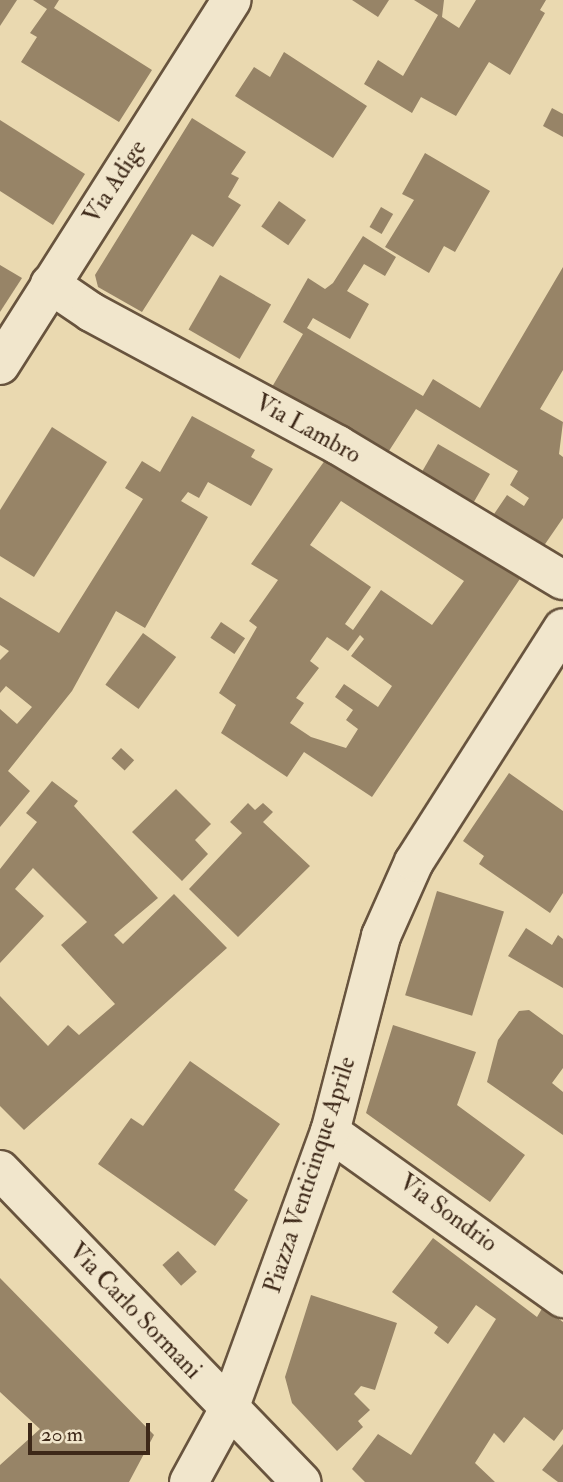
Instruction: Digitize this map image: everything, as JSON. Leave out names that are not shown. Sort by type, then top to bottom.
[{"type":"street","name":"Via Adige","points":[[0,365],[232,0]]},
{"type":"street","name":"Via Lambro","points":[[50,284],[91,312],[338,445],[563,580]]},
{"type":"street","name":"Piazza Venticinque Aprile","points":[[190,1482],[229,1409],[330,1132],[381,936],[414,862],[556,653]]},
{"type":"street","name":"Via Sondrio","points":[[330,1132],[563,1298]]},
{"type":"street","name":"Via Carlo Sormani","points":[[0,1170],[301,1482]]},
{"type":"building","points":[[0,0],[17,0],[0,26]]},
{"type":"building","points":[[33,0],[59,0],[54,8],[152,70],[119,122],[21,62],[37,37],[30,33],[47,9]]},
{"type":"building","points":[[352,0],[389,0],[378,17]]},
{"type":"building","points":[[414,0],[444,0],[442,17],[459,28],[476,0],[546,0],[540,10],[545,13],[510,75],[489,62],[456,116],[421,97],[412,113],[364,84],[378,60],[403,76],[438,15]]},
{"type":"building","points":[[284,52],[367,106],[333,158],[235,96],[254,67],[270,77]]},
{"type":"building","points":[[552,108],[563,114],[563,137],[543,126]]},
{"type":"building","points":[[192,118],[246,152],[231,174],[239,178],[228,197],[241,205],[213,247],[192,234],[142,312],[98,287],[95,275]]},
{"type":"building","points":[[0,120],[85,174],[53,225],[0,191]]},
{"type":"building","points":[[425,153],[490,191],[455,252],[444,246],[429,273],[385,247],[414,200],[402,194]]},
{"type":"building","points":[[279,201],[306,220],[288,245],[261,226]]},
{"type":"building","points":[[381,207],[393,214],[382,234],[370,227]]},
{"type":"building","points":[[363,236],[396,257],[385,276],[364,264],[347,291],[369,304],[350,339],[313,318],[307,328],[423,396],[433,379],[480,408],[563,267],[563,370],[540,409],[563,422],[559,454],[563,457],[563,518],[541,550],[492,517],[507,495],[524,506],[529,498],[510,485],[518,471],[416,409],[387,454],[272,387],[303,334],[283,322],[308,278],[325,289],[333,283]]},
{"type":"building","points":[[0,265],[22,278],[0,312]]},
{"type":"building","points":[[220,275],[271,304],[240,359],[188,330]]},
{"type":"building","points":[[192,416],[255,450],[251,457],[273,469],[251,506],[208,482],[199,498],[188,492],[181,501],[208,517],[145,628],[116,611],[72,691],[8,771],[30,791],[0,827],[0,709],[17,724],[32,707],[6,686],[0,693],[0,660],[9,651],[0,645],[0,597],[59,633],[143,499],[125,488],[142,461],[160,472]]},
{"type":"building","points":[[52,427],[107,462],[34,577],[0,556],[0,510]]},
{"type":"building","points":[[438,444],[490,474],[473,503],[421,473]]},
{"type":"building","points":[[333,449],[526,570],[372,797],[304,752],[287,777],[221,733],[236,705],[219,693],[257,627],[249,621],[278,580],[251,564]],"holes":[[[341,501],[464,581],[432,625],[381,590],[353,630],[345,624],[371,587],[310,545]],[[360,635],[364,639],[351,656],[392,686],[378,707],[344,684],[335,697],[353,710],[346,720],[358,729],[346,748],[311,737],[290,723],[304,703],[296,698],[319,668],[310,661],[327,637],[348,651]]]},
{"type":"building","points":[[221,622],[245,638],[234,654],[210,638]]},
{"type":"building","points":[[143,633],[176,657],[139,709],[105,685]]},
{"type":"building","points":[[121,748],[134,760],[125,771],[111,758]]},
{"type":"building","points":[[509,773],[563,811],[563,893],[550,913],[479,864],[484,856],[463,841]]},
{"type":"building","points":[[52,781],[78,801],[74,806],[158,898],[114,935],[123,944],[174,894],[227,948],[24,1130],[0,1106],[0,996],[48,1046],[68,1025],[79,1035],[115,1004],[61,945],[87,922],[33,868],[15,889],[44,916],[0,963],[0,869],[37,822],[26,813]]},
{"type":"building","points":[[176,789],[211,824],[195,840],[208,854],[182,881],[132,832]]},
{"type":"building","points":[[248,803],[255,810],[263,803],[273,812],[263,822],[310,866],[238,937],[189,889],[242,833],[230,822]]},
{"type":"building","points":[[437,891],[504,911],[472,1016],[405,995]]},
{"type":"building","points":[[526,928],[552,945],[558,935],[563,939],[563,988],[508,956]]},
{"type":"building","points":[[529,1010],[563,1035],[563,1068],[552,1083],[563,1092],[563,1135],[487,1082],[498,1040],[519,1011]]},
{"type":"building","points":[[393,1025],[476,1052],[457,1105],[525,1155],[490,1202],[366,1113]]},
{"type":"building","points":[[190,1061],[280,1124],[234,1190],[248,1200],[215,1246],[98,1164],[131,1118],[143,1126]]},
{"type":"building","points":[[433,1238],[537,1317],[543,1307],[563,1322],[563,1429],[554,1441],[524,1417],[504,1443],[494,1433],[475,1463],[495,1482],[365,1482],[352,1469],[378,1434],[411,1455],[496,1319],[476,1305],[448,1344],[434,1333],[438,1327],[392,1292]]},
{"type":"building","points":[[178,1251],[197,1272],[181,1286],[162,1265]]},
{"type":"building","points":[[0,1278],[154,1435],[129,1482],[0,1482],[0,1465],[40,1429],[0,1392]]},
{"type":"building","points":[[311,1295],[397,1323],[375,1390],[361,1386],[354,1394],[370,1410],[358,1421],[363,1427],[337,1451],[292,1403],[285,1377]]},
{"type":"building","points":[[563,1444],[563,1482],[558,1482],[542,1470]]}]
